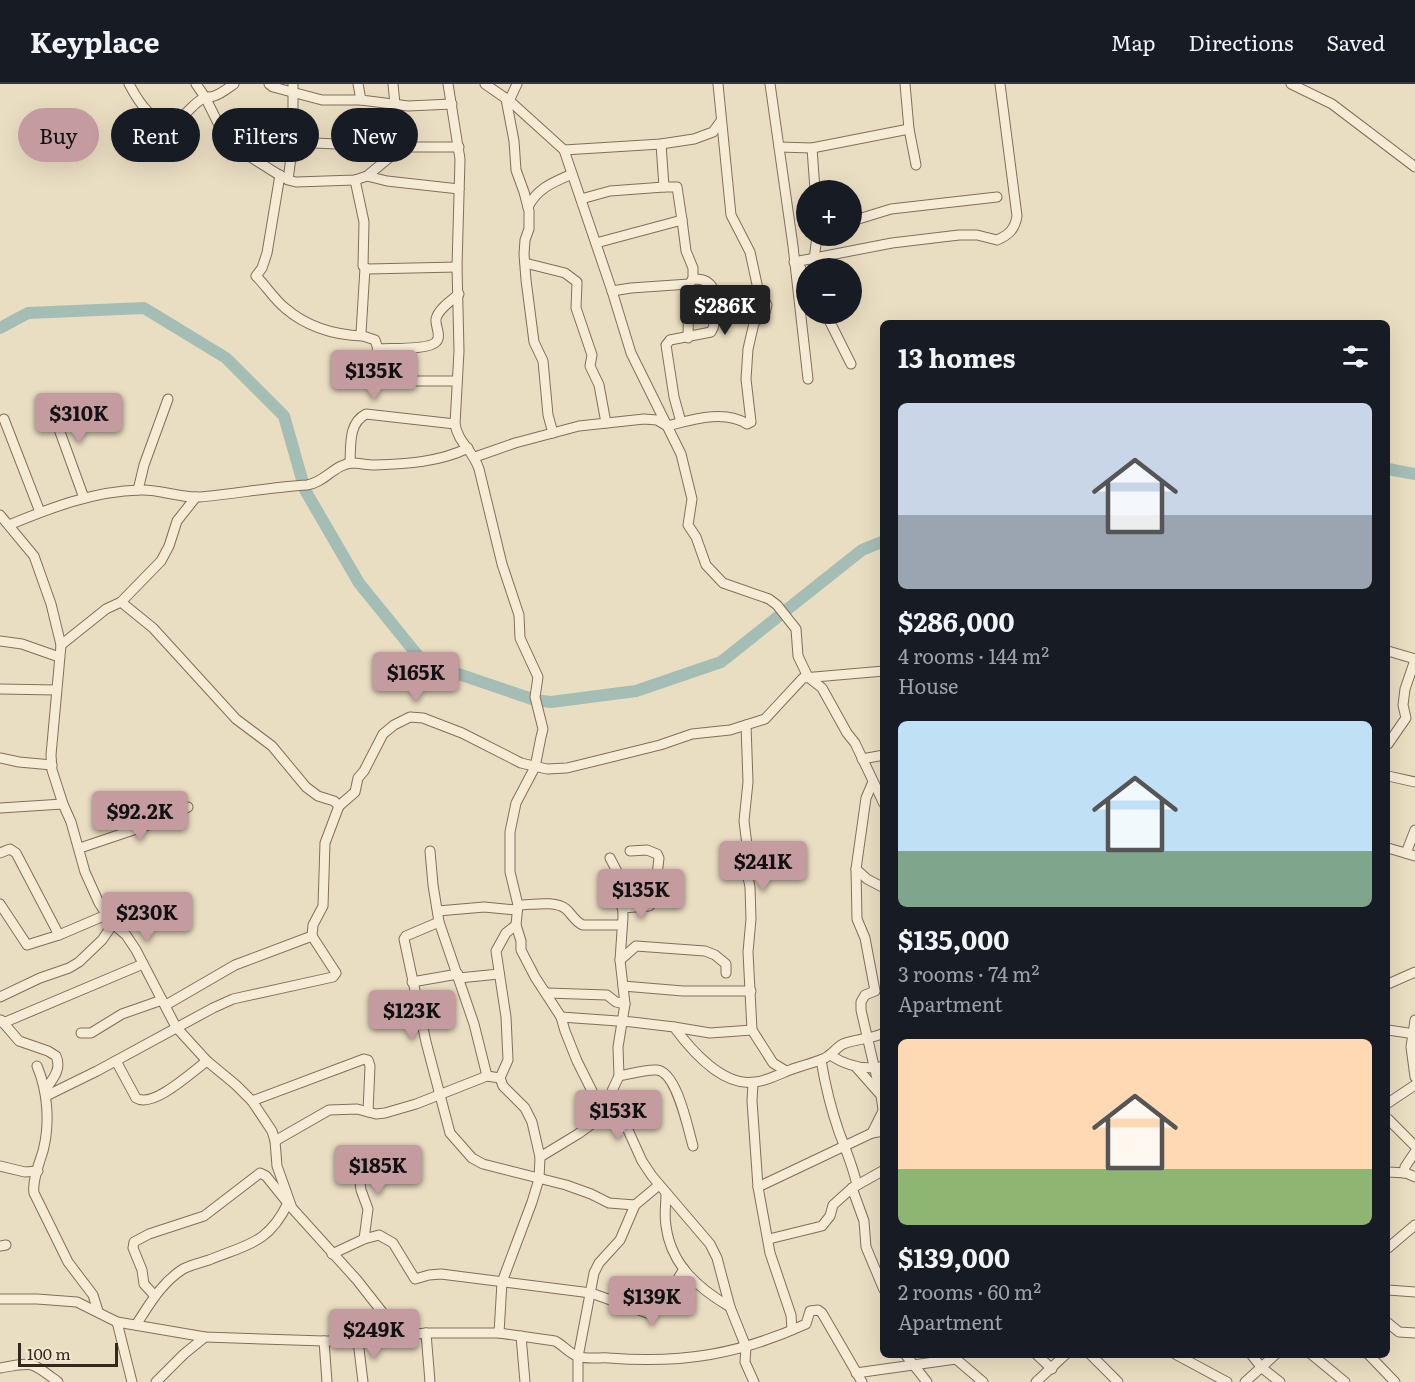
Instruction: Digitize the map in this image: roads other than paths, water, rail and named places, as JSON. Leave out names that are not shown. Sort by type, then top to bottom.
[{"type":"street","points":[[129,84],[142,105],[157,120],[179,118],[205,97],[216,96],[234,84]]},
{"type":"street","points":[[196,84],[219,125],[233,143],[251,159],[296,182],[356,180],[367,176],[384,162]]},
{"type":"street","points":[[269,84],[273,87],[293,88],[322,100],[361,100],[416,106],[452,104]]},
{"type":"street","points":[[358,84],[361,100]]},
{"type":"street","points":[[393,84],[395,104]]},
{"type":"street","points":[[448,84],[459,147],[457,267],[459,351],[455,424],[457,435],[475,457],[502,564],[519,615],[520,638],[538,677],[535,700],[543,729],[535,766],[512,816],[510,872],[517,907],[516,925],[526,962],[561,1017],[585,1080],[595,1097],[613,1110],[628,1130],[642,1161],[659,1185],[710,1244],[717,1258],[730,1306],[746,1347],[745,1362],[754,1382]]},
{"type":"street","points":[[485,84],[507,100],[564,150],[631,353],[681,454],[692,499],[688,525],[696,537],[706,565],[723,584],[770,599],[796,629],[798,656],[808,676],[822,688],[862,759],[880,798]]},
{"type":"street","points":[[517,84],[507,100],[516,170],[528,207],[529,229],[525,240],[525,263],[534,342],[543,361],[548,416],[553,434]]},
{"type":"street","points":[[475,457],[515,443],[579,426],[644,419],[657,420],[667,426],[681,422],[727,417],[747,424],[751,422],[746,379],[748,349],[754,323],[766,310],[764,298],[758,289],[750,252],[731,215],[718,84]]},
{"type":"street","points":[[770,84],[795,262],[808,378]]},
{"type":"street","points":[[904,84],[916,165]]},
{"type":"street","points":[[817,246],[816,258],[892,243],[959,235],[977,235],[997,240],[1010,233],[1017,216],[1000,84]]},
{"type":"street","points":[[1292,84],[1332,104],[1415,167]]},
{"type":"street","points":[[293,88],[293,108]]},
{"type":"street","points":[[564,150],[661,144],[708,136],[721,121]]},
{"type":"street","points":[[779,147],[812,148],[909,129]]},
{"type":"street","points":[[661,144],[664,187]]},
{"type":"street","points":[[418,147],[459,147]]},
{"type":"street","points":[[812,148],[814,180]]},
{"type":"street","points":[[288,162],[267,253],[262,268],[256,276],[284,308],[309,324],[333,333],[363,336],[375,340],[378,349],[372,371],[377,379],[383,381],[457,381]]},
{"type":"street","points":[[528,207],[534,195],[572,174]]},
{"type":"street","points":[[367,176],[376,180],[459,189]]},
{"type":"street","points":[[356,180],[364,222],[363,336]]},
{"type":"street","points":[[581,199],[610,191],[677,187],[686,251],[693,268],[688,338]]},
{"type":"street","points":[[862,218],[891,209],[997,197]]},
{"type":"street","points":[[596,243],[682,220]]},
{"type":"street","points":[[525,263],[565,273],[577,282],[576,308],[592,355],[590,366],[599,385],[606,423]]},
{"type":"street","points":[[365,268],[457,267]]},
{"type":"street","points":[[612,291],[705,279],[710,283],[716,298],[715,325],[711,332],[670,340],[666,345],[674,397],[681,422]]},
{"type":"street","points":[[378,349],[427,346],[434,343],[438,337],[436,319],[459,294]]},
{"type":"street","points":[[831,324],[851,364]]},
{"type":"street","points":[[48,399],[84,498]]},
{"type":"street","points":[[138,490],[144,465],[168,399]]},
{"type":"street","points":[[350,463],[353,428],[356,421],[366,414],[455,424]]},
{"type":"street","points":[[4,419],[40,512]]},
{"type":"street","points":[[9,525],[84,498],[138,490],[196,497],[263,488],[309,485],[350,463],[372,465],[429,460],[451,456],[468,448]]},
{"type":"street","points":[[61,645],[106,609],[121,602],[161,561],[177,522],[196,497]]},
{"type":"street","points":[[0,515],[38,563],[61,645],[52,765],[63,804],[80,848],[84,872],[106,915],[129,940],[176,1028],[207,1061],[252,1101],[272,1131],[278,1166],[290,1205]]},
{"type":"street","points":[[121,602],[153,628],[236,719],[272,746],[306,787],[318,796],[334,801],[339,806]]},
{"type":"street","points":[[0,641],[22,644],[59,657]]},
{"type":"street","points":[[1390,652],[1415,660],[1405,688],[1403,705],[1406,717],[1390,741]]},
{"type":"street","points":[[45,1093],[116,1061],[233,999],[333,977],[336,973],[312,936],[313,925],[323,906],[325,843],[339,806],[355,792],[358,778],[383,734],[394,725],[410,717],[423,718],[484,743],[510,759],[551,769],[578,767],[692,734],[730,730],[768,717],[801,680],[808,676],[880,671]]},
{"type":"street","points":[[0,689],[56,690]]},
{"type":"street","points":[[746,725],[748,782],[744,821],[748,853],[746,863],[750,887],[751,919],[748,952],[752,1030],[773,1063],[786,1071]]},
{"type":"street","points":[[862,759],[880,756]]},
{"type":"street","points":[[0,758],[52,765]]},
{"type":"street","points":[[1390,776],[1415,782]]},
{"type":"street","points":[[830,1055],[856,1067],[879,1067],[867,1039],[861,1002],[865,995],[879,991],[865,939],[857,919],[856,869],[864,811],[868,790],[872,783]]},
{"type":"street","points":[[0,808],[63,804]]},
{"type":"street","points":[[864,811],[880,804]]},
{"type":"street","points":[[80,848],[160,821],[188,807]]},
{"type":"street","points":[[1390,849],[1411,854],[1415,830]]},
{"type":"street","points":[[0,853],[10,849],[16,853],[59,935]]},
{"type":"street","points":[[622,908],[649,906],[654,902],[659,858],[657,854],[647,850],[630,851]]},
{"type":"street","points":[[430,851],[439,922],[474,1024],[486,1076]]},
{"type":"street","points":[[540,1157],[618,1105],[612,1090],[619,1076],[618,1047],[625,1004],[620,960],[621,876],[610,858]]},
{"type":"street","points":[[856,869],[867,879],[880,886]]},
{"type":"street","points":[[0,904],[27,945],[59,935],[106,915]]},
{"type":"street","points":[[438,911],[558,904],[567,909],[578,923],[583,925],[622,925]]},
{"type":"street","points":[[439,922],[406,936],[404,939],[412,982],[450,1133],[472,1158],[483,1164],[566,1185],[609,1203],[635,1205]]},
{"type":"street","points":[[0,997],[79,962],[102,940],[113,924]]},
{"type":"street","points":[[499,1333],[502,1282],[532,1202],[538,1179],[540,1157],[532,1122],[525,1108],[502,1086],[500,1078],[508,1060],[506,1017],[496,951],[497,945],[509,928],[516,925]]},
{"type":"street","points":[[81,1033],[91,1033],[122,1014],[164,1002],[235,965],[312,936]]},
{"type":"street","points":[[620,937],[636,946],[708,952],[726,964],[726,973]]},
{"type":"street","points":[[620,960],[636,946]]},
{"type":"street","points":[[45,1093],[57,1071],[56,1056],[48,1051],[21,1043],[2,1020],[143,964]]},
{"type":"street","points":[[1390,983],[1415,972]]},
{"type":"street","points":[[412,982],[499,974]]},
{"type":"street","points":[[623,986],[683,991],[751,991]]},
{"type":"street","points":[[547,993],[607,995],[619,1004],[625,1004]]},
{"type":"street","points":[[561,1017],[623,1021],[710,1033],[752,1030]]},
{"type":"street","points":[[1415,1020],[1411,1047],[1415,1077]]},
{"type":"street","points":[[674,1027],[693,1052],[706,1063],[737,1081],[753,1083],[820,1060],[844,1044],[880,1035]]},
{"type":"street","points":[[1390,1030],[1414,1034]]},
{"type":"street","points":[[252,1101],[364,1059],[368,1060],[370,1066],[368,1112]]},
{"type":"street","points":[[820,1060],[831,1105],[851,1160],[864,1221],[866,1247],[880,1280]]},
{"type":"street","points":[[116,1061],[136,1098],[141,1101],[167,1091],[207,1061]]},
{"type":"street","points":[[773,1063],[773,1078]]},
{"type":"street","points":[[37,1066],[45,1093],[46,1135],[34,1193],[68,1262],[93,1295],[98,1311]]},
{"type":"street","points":[[856,1067],[880,1094]]},
{"type":"street","points":[[619,1076],[657,1070],[664,1073],[676,1092],[693,1146]]},
{"type":"street","points":[[275,1141],[329,1110],[357,1109],[376,1114],[399,1110],[486,1076],[500,1078]]},
{"type":"street","points":[[753,1083],[752,1101],[758,1187],[770,1253],[791,1315],[792,1330]]},
{"type":"street","points":[[1390,1101],[1399,1093],[1415,1085]]},
{"type":"street","points":[[873,1133],[880,1120]]},
{"type":"street","points":[[1390,1121],[1415,1146]]},
{"type":"street","points":[[758,1187],[880,1132]]},
{"type":"street","points":[[356,1152],[361,1190],[368,1209],[364,1239]]},
{"type":"street","points":[[1404,1173],[1405,1167],[1415,1152]]},
{"type":"street","points":[[0,1166],[25,1172],[38,1171]]},
{"type":"street","points":[[769,1239],[822,1226],[830,1216],[833,1205],[855,1187],[880,1172]]},
{"type":"street","points":[[1390,1172],[1404,1173],[1415,1177]]},
{"type":"street","points":[[155,1296],[144,1284],[142,1270],[133,1248],[134,1242],[149,1234],[204,1216],[260,1173],[266,1176],[403,1336]]},
{"type":"street","points":[[578,1382],[578,1357],[594,1273],[599,1263],[620,1240],[635,1205],[659,1185]]},
{"type":"street","points":[[666,1193],[665,1225],[670,1243],[684,1269],[706,1293],[730,1306]]},
{"type":"street","points":[[136,1325],[170,1278],[183,1269],[262,1239],[290,1205]]},
{"type":"street","points":[[1390,1246],[1415,1225]]},
{"type":"street","points":[[332,1254],[364,1239],[379,1235],[393,1243],[415,1279],[441,1274],[591,1293],[650,1314],[659,1309],[684,1269]]},
{"type":"street","points":[[1390,1290],[1415,1292]]},
{"type":"street","points":[[0,1299],[77,1302],[117,1322],[205,1337],[358,1341],[426,1334],[499,1333],[555,1341],[578,1357],[642,1361],[706,1357],[746,1347],[806,1324],[810,1311],[818,1310],[822,1313],[859,1378],[951,1358]]},
{"type":"street","points":[[791,1315],[806,1324]]},
{"type":"street","points":[[117,1322],[132,1382]]},
{"type":"street","points":[[1390,1325],[1399,1332],[1415,1333]]},
{"type":"street","points":[[426,1334],[430,1382]]},
{"type":"street","points":[[521,1336],[525,1382]]},
{"type":"street","points":[[156,1382],[205,1337]]},
{"type":"street","points":[[324,1341],[327,1382]]},
{"type":"street","points":[[358,1341],[363,1382]]},
{"type":"street","points":[[908,1358],[927,1382]]},
{"type":"street","points":[[957,1358],[983,1382]]},
{"type":"street","points":[[1040,1358],[1052,1369]]},
{"type":"street","points":[[1036,1382],[1062,1358]]},
{"type":"street","points":[[1094,1358],[1118,1382]]},
{"type":"street","points":[[1182,1358],[1227,1382]]},
{"type":"street","points":[[1254,1358],[1262,1368],[1280,1382]]},
{"type":"street","points":[[1245,1382],[1272,1358]]},
{"type":"street","points":[[1316,1358],[1345,1382]]},
{"type":"street","points":[[1372,1358],[1395,1382]]},
{"type":"street","points":[[0,1368],[29,1363],[36,1365],[58,1382]]},
{"type":"waterway","points":[[0,328],[28,313],[144,308],[226,358],[284,416],[305,490],[359,583],[423,662],[535,700],[551,702],[636,691],[721,662],[862,550],[880,543]]},
{"type":"waterway","points":[[1390,469],[1415,474]]}]
